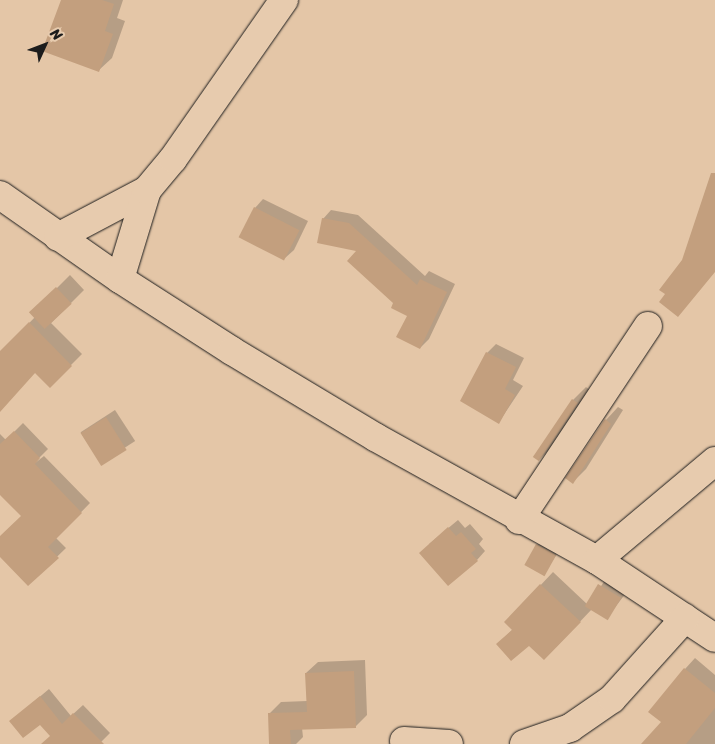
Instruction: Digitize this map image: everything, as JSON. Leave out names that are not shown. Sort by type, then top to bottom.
[{"type":"street","points":[[58,237],[147,190],[173,159],[284,0]]},
{"type":"street","points":[[120,279],[147,190]]},
{"type":"street","points":[[0,195],[120,279],[375,438],[519,520],[597,560],[715,638]]},
{"type":"street","points":[[519,520],[648,326]]},
{"type":"street","points":[[597,560],[715,461]]},
{"type":"street","points":[[524,744],[570,728],[612,699],[685,618]]},
{"type":"street","points":[[404,741],[450,744]]},
{"type":"building","points":[[61,0],[102,0],[114,4],[105,31],[113,34],[99,72],[42,51]]},
{"type":"building","points":[[711,173],[715,173],[715,272],[678,317],[659,302],[665,294],[659,290],[682,260]]},
{"type":"building","points":[[254,207],[299,230],[284,260],[239,237]]},
{"type":"building","points":[[322,218],[349,223],[417,285],[420,279],[447,292],[420,349],[396,337],[407,316],[391,308],[393,303],[347,261],[356,251],[317,243]]},
{"type":"building","points":[[56,287],[72,304],[45,329],[29,312]]},
{"type":"building","points":[[29,322],[72,366],[50,388],[35,373],[0,412],[0,351]]},
{"type":"building","points":[[486,352],[516,367],[505,389],[515,395],[499,424],[460,401]]},
{"type":"building","points":[[572,399],[578,403],[539,461],[533,457]]},
{"type":"building","points":[[106,417],[127,450],[101,466],[81,433]]},
{"type":"building","points":[[605,419],[611,424],[573,484],[565,478]]},
{"type":"building","points":[[14,431],[40,458],[35,464],[82,513],[48,547],[59,558],[28,586],[0,557],[0,536],[21,516],[0,495],[0,444]]},
{"type":"building","points":[[448,527],[456,536],[461,532],[476,549],[471,553],[478,561],[448,586],[419,553]]},
{"type":"building","points":[[536,544],[556,555],[544,576],[524,565]]},
{"type":"building","points":[[540,584],[581,622],[544,660],[529,646],[511,661],[496,644],[512,630],[504,622]]},
{"type":"building","points":[[598,584],[621,598],[608,620],[585,606]]},
{"type":"building","points":[[684,668],[715,693],[715,708],[686,744],[641,744],[661,722],[648,712]]},
{"type":"building","points":[[354,671],[356,728],[290,730],[291,744],[269,744],[268,713],[307,712],[305,673]]},
{"type":"building","points":[[40,696],[62,724],[73,713],[104,744],[41,744],[50,736],[40,725],[23,738],[9,721]]}]
